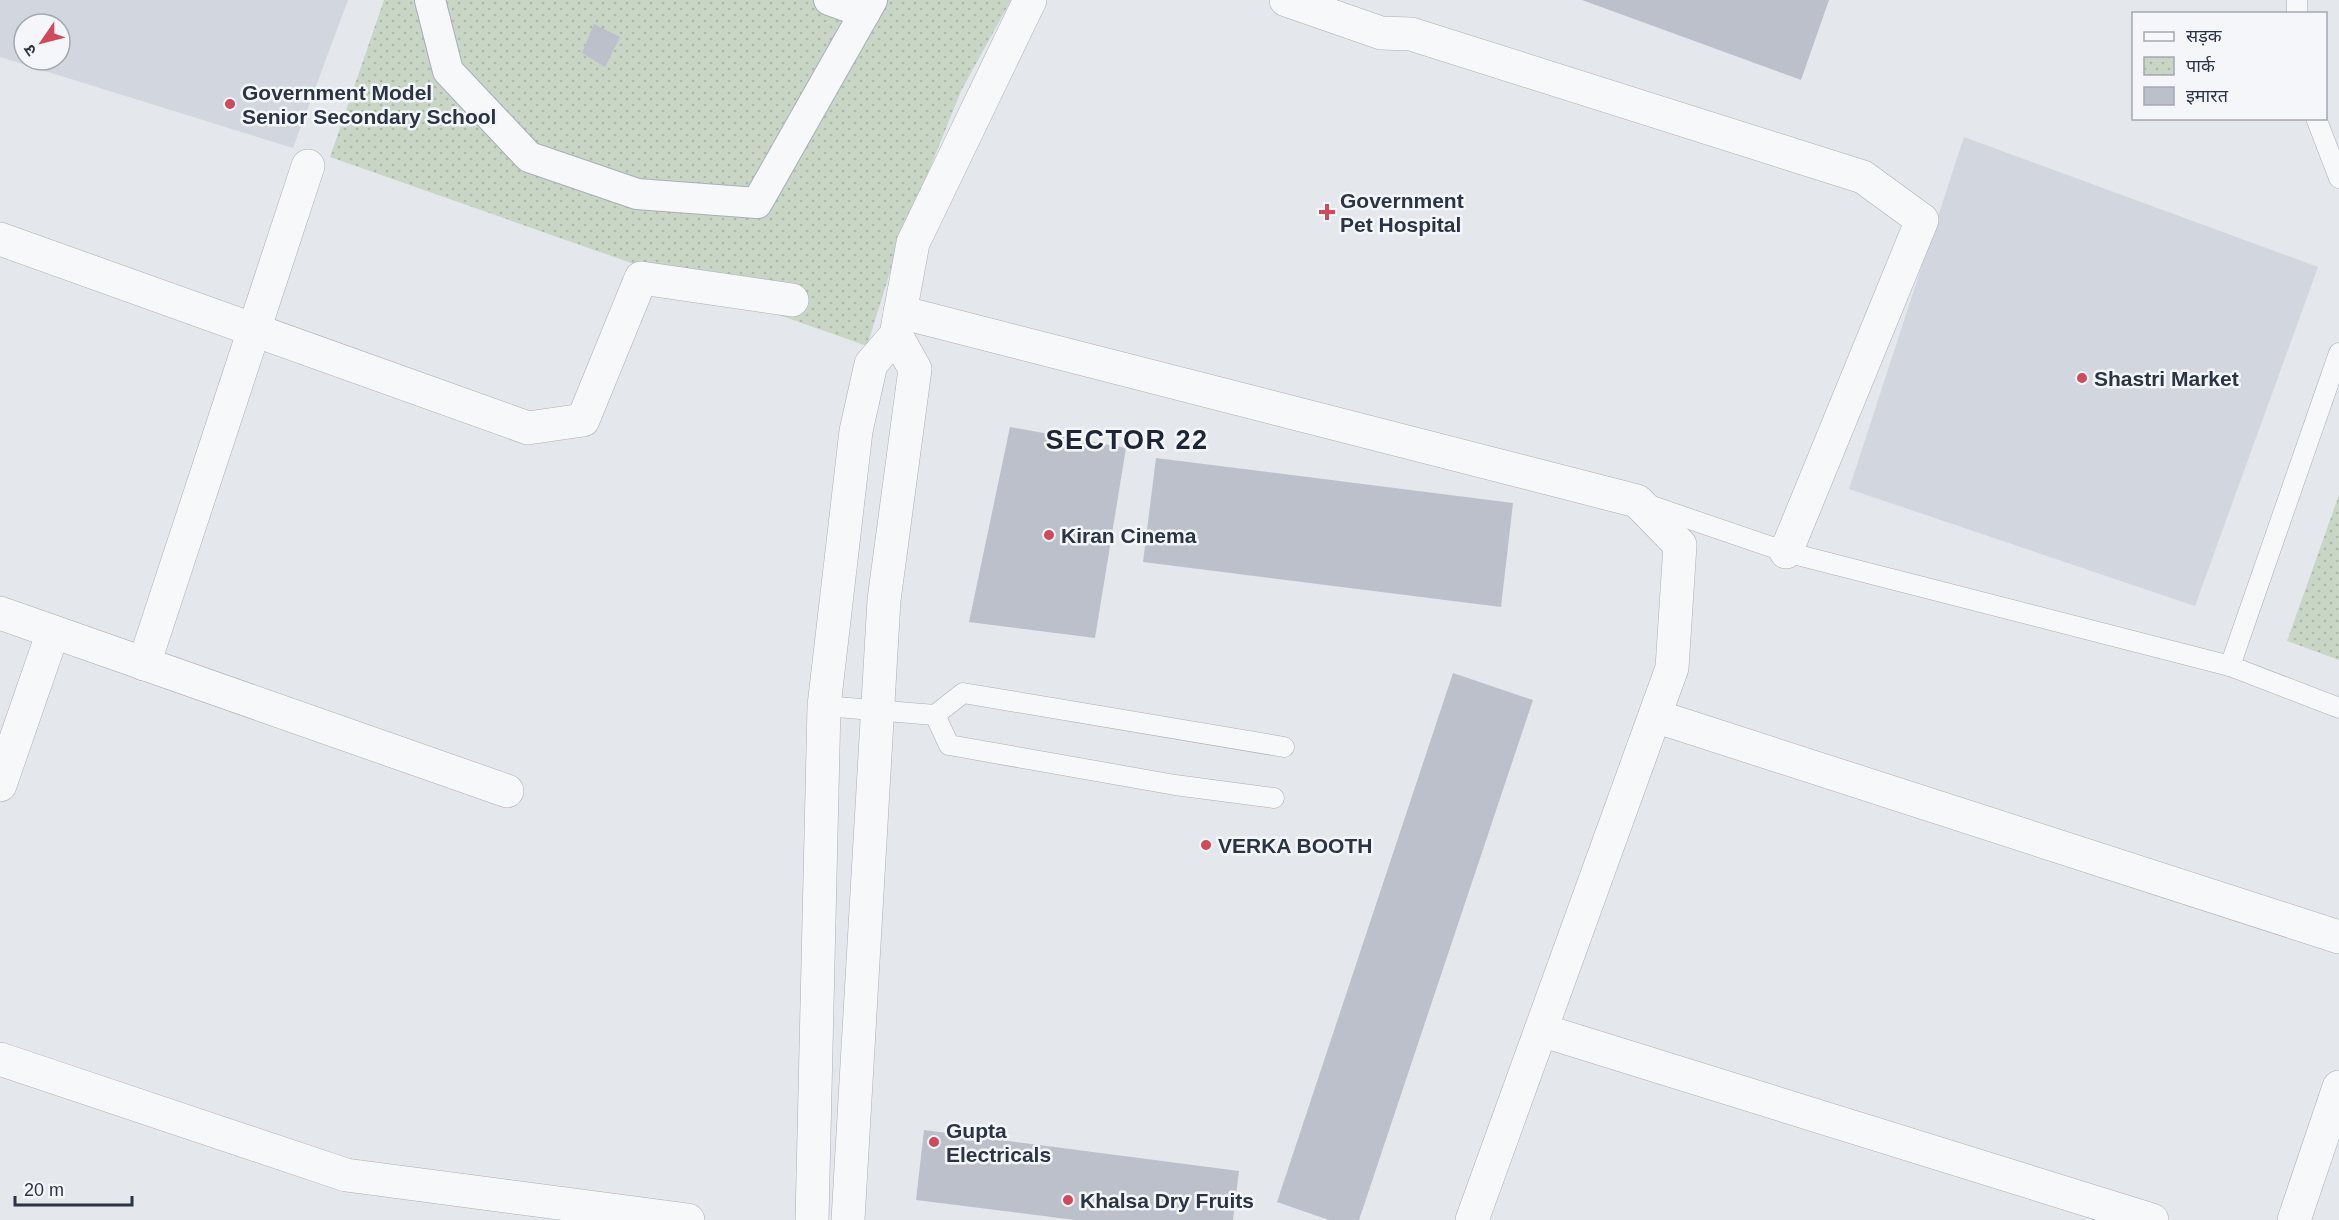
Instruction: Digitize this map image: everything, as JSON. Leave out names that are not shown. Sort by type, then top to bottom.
[{"type":"street","points":[[430,0],[448,71],[529,157],[637,194],[757,203],[868,6],[829,0]]},
{"type":"street","points":[[812,1220],[824,706],[856,431],[871,364],[898,323],[913,243],[1030,0]]},
{"type":"street","points":[[1286,0],[1381,33],[1411,34],[1863,177],[1922,220],[1786,552]]},
{"type":"street","points":[[144,664],[308,166]]},
{"type":"street","points":[[0,239],[528,428],[583,420],[641,278],[792,300]]},
{"type":"street","points":[[898,323],[1636,501],[1680,545],[1672,668],[1472,1220]]},
{"type":"street","points":[[848,1220],[884,600],[915,369],[898,323]]},
{"type":"street","points":[[0,613],[507,791]]},
{"type":"street","points":[[0,785],[53,632]]},
{"type":"street","points":[[1655,716],[2339,937]]},
{"type":"street","points":[[1541,1030],[2152,1220]]},
{"type":"street","points":[[0,1059],[346,1175],[688,1220]]},
{"type":"street","points":[[2294,1220],[2339,1087]]},
{"type":"lane","points":[[2317,120],[2339,178]]},
{"type":"lane","points":[[2230,666],[2339,353]]},
{"type":"lane","points":[[1636,501],[1786,552],[2230,666],[2339,708]]},
{"type":"lane","points":[[824,706],[935,715],[963,693],[1284,747]]},
{"type":"lane","points":[[935,715],[949,745],[1175,784],[1274,798]]},
{"type":"shaded area","name":"Government Model Senior Secondary School","points":[[0,0],[348,0],[293,148],[48,72],[72,72],[72,12],[12,12],[12,61],[0,57]]},
{"type":"shaded area","name":"Shastri Market","points":[[1964,137],[2318,267],[2195,606],[1849,489]]},
{"type":"green space","points":[[384,0],[1011,0],[961,91],[896,253],[867,346],[330,157]]},
{"type":"green space","points":[[2339,495],[2339,660],[2287,641]]},
{"type":"building","points":[[1582,0],[1829,0],[1801,80]]},
{"type":"building","points":[[594,24],[620,37],[605,67],[582,53]]},
{"type":"building","name":"Kiran Cinema","points":[[1010,427],[1126,448],[1095,638],[969,622]]},
{"type":"building","points":[[1156,458],[1513,503],[1501,607],[1143,562]]},
{"type":"building","points":[[1453,673],[1533,700],[1359,1220],[1329,1220],[1277,1202]]},
{"type":"building","points":[[924,1130],[1239,1171],[1233,1220],[1075,1220],[916,1200]]},
{"type":"place","name":"Government Model Senior Secondary School","points":[[230,104]]},
{"type":"place","name":"Government Pet Hospital","points":[[1327,212]]},
{"type":"place","name":"Shastri Market","points":[[2082,378]]},
{"type":"place","name":"Kiran Cinema","points":[[1049,535]]},
{"type":"place","name":"VERKA BOOTH","points":[[1206,845]]},
{"type":"place","name":"Gupta Electricals","points":[[934,1142]]},
{"type":"place","name":"Khalsa Dry Fruits","points":[[1068,1200]]},
{"type":"district","name":"SECTOR 22","points":[[1127,440]]}]
